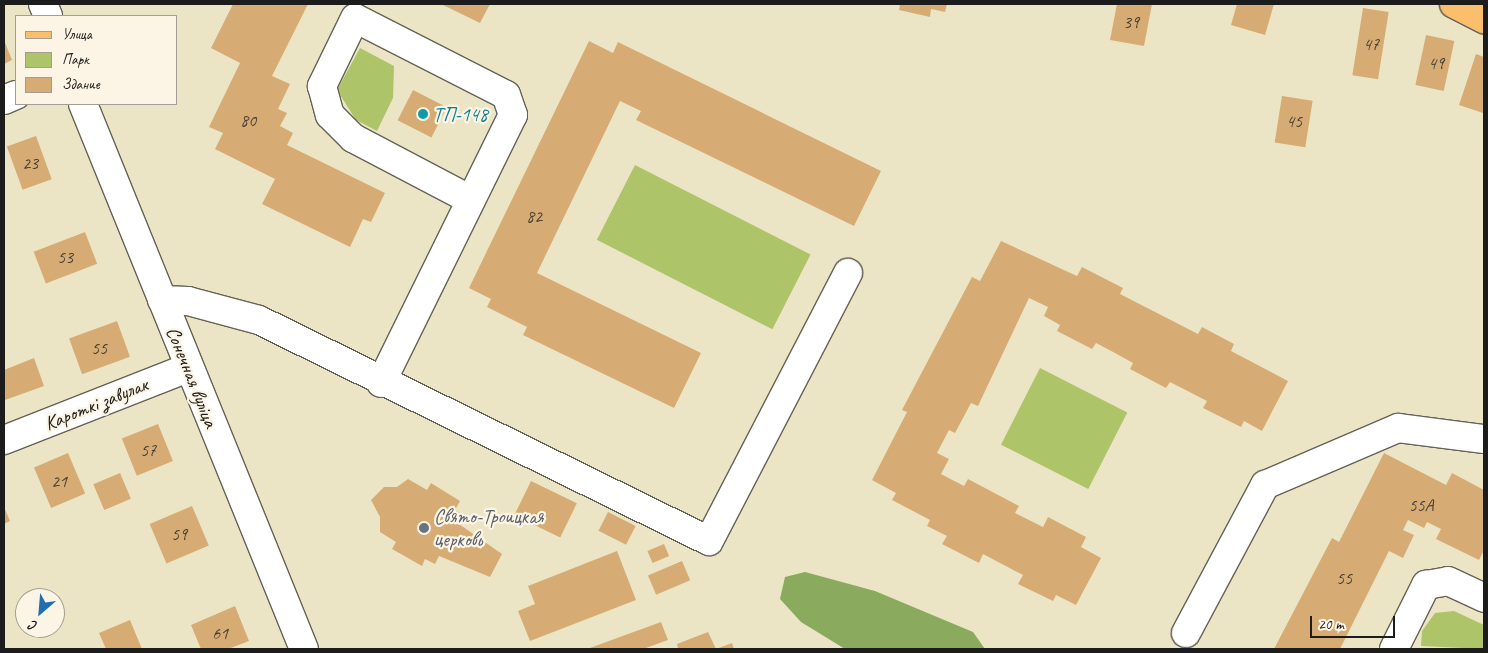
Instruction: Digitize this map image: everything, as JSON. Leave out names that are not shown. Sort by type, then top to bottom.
[{"type":"main road","points":[[1454,4],[1484,19]]},
{"type":"street","points":[[381,383],[513,115],[506,95],[355,18],[322,86],[330,115],[353,138],[471,200]]},
{"type":"street","name":"Сонечная вуліца","points":[[83,105],[188,368],[304,649]]},
{"type":"street","points":[[162,300],[188,301],[259,320],[381,383],[709,541],[848,273]]},
{"type":"street","name":"Кароткі завулак","points":[[4,440],[188,368]]},
{"type":"street","points":[[1186,633],[1265,485],[1398,428],[1484,439]]},
{"type":"street","points":[[1394,649],[1426,585],[1448,580],[1484,598]]},
{"type":"green space","points":[[360,48],[394,66],[393,98],[377,131],[356,120],[337,90]]},
{"type":"green space","points":[[635,165],[811,254],[772,329],[597,240]]},
{"type":"green space","points":[[1040,368],[1127,412],[1088,489],[1001,445]]},
{"type":"green space","points":[[805,572],[875,591],[973,632],[985,649],[845,649],[801,622],[780,599],[785,577]]},
{"type":"green space","points":[[1454,611],[1484,625],[1484,649],[1421,646],[1422,631],[1435,613]]},
{"type":"building","points":[[233,4],[308,4],[272,76],[290,84],[278,109],[287,113],[280,126],[293,133],[287,145],[385,193],[371,222],[363,219],[350,247],[262,204],[275,179],[215,149],[223,133],[209,127],[240,63],[211,48]]},
{"type":"building","points":[[441,4],[490,4],[480,23]]},
{"type":"building","points":[[900,4],[947,4],[945,12],[931,9],[930,17],[899,10]]},
{"type":"building","points":[[1117,4],[1152,4],[1144,46],[1110,40]]},
{"type":"building","points":[[1237,4],[1274,4],[1265,35],[1231,25]]},
{"type":"building","points":[[1363,8],[1389,12],[1378,79],[1352,75]]},
{"type":"building","points":[[1426,35],[1454,41],[1444,91],[1415,85]]},
{"type":"building","points":[[4,40],[12,60],[4,64]]},
{"type":"building","points":[[589,41],[613,53],[618,42],[881,171],[854,226],[636,120],[641,111],[620,101],[537,273],[701,353],[674,408],[523,335],[527,327],[487,307],[491,299],[469,288]]},
{"type":"building","points":[[1476,54],[1484,57],[1483,113],[1459,105]]},
{"type":"building","name":"ТП-148","points":[[413,90],[447,107],[431,138],[398,120]]},
{"type":"building","points":[[1282,96],[1313,101],[1305,147],[1275,142]]},
{"type":"building","points":[[36,136],[52,179],[23,190],[7,147]]},
{"type":"building","points":[[85,232],[97,264],[46,283],[34,252]]},
{"type":"building","points":[[1001,241],[1077,276],[1082,267],[1123,288],[1120,294],[1198,334],[1202,327],[1234,344],[1231,351],[1288,381],[1262,431],[1244,421],[1241,427],[1203,408],[1207,401],[1170,382],[1166,388],[1130,369],[1133,363],[1096,343],[1092,349],[1057,331],[1060,325],[1044,316],[1048,307],[1029,298],[978,406],[971,403],[955,433],[949,430],[937,453],[949,459],[941,474],[964,486],[968,479],[1019,506],[1015,513],[1043,527],[1048,517],[1086,537],[1081,547],[1101,558],[1076,605],[1056,595],[1053,601],[1018,584],[1023,575],[983,554],[979,563],[942,544],[947,536],[927,526],[930,520],[892,500],[896,493],[872,480],[907,412],[902,410],[972,277],[980,281]]},
{"type":"building","points":[[117,321],[130,357],[82,374],[69,338]]},
{"type":"building","points":[[34,358],[44,386],[5,400],[4,370]]},
{"type":"building","points":[[158,424],[173,461],[137,476],[122,439]]},
{"type":"building","points":[[68,453],[85,494],[51,508],[34,467]]},
{"type":"building","points":[[1384,453],[1446,485],[1452,473],[1484,490],[1484,550],[1479,560],[1436,539],[1441,529],[1427,522],[1424,528],[1408,520],[1403,530],[1414,535],[1403,558],[1389,551],[1340,649],[1274,649],[1332,538],[1339,542]]},
{"type":"building","points":[[120,473],[131,499],[104,510],[93,484]]},
{"type":"building","name":"Свято-Троицкая церковь","points":[[408,479],[427,490],[431,483],[460,501],[455,510],[464,515],[459,524],[502,554],[490,577],[439,556],[435,564],[425,559],[422,566],[392,549],[396,542],[380,532],[380,517],[371,500],[384,487],[397,487]]},
{"type":"building","points":[[531,481],[577,503],[560,538],[514,515]]},
{"type":"building","points":[[192,506],[209,546],[166,564],[150,524]]},
{"type":"building","points":[[4,507],[10,521],[4,524]]},
{"type":"building","points":[[608,512],[636,526],[626,545],[598,531]]},
{"type":"building","points":[[664,544],[669,556],[653,563],[647,551]]},
{"type":"building","points":[[617,551],[636,600],[530,641],[518,611],[535,604],[528,586]]},
{"type":"building","points":[[682,561],[690,580],[656,595],[648,575]]},
{"type":"building","points":[[235,606],[249,641],[228,649],[201,649],[191,625]]},
{"type":"building","points":[[130,620],[142,649],[106,649],[99,633]]},
{"type":"building","points":[[661,622],[668,640],[643,649],[587,649]]},
{"type":"building","points":[[708,632],[716,649],[678,649],[677,644]]},
{"type":"building","points":[[732,643],[734,649],[716,649]]},
{"type":"place","name":"ТП-148","points":[[423,114]]},
{"type":"place","name":"Свято-Троицкая церковь","points":[[424,528]]}]
